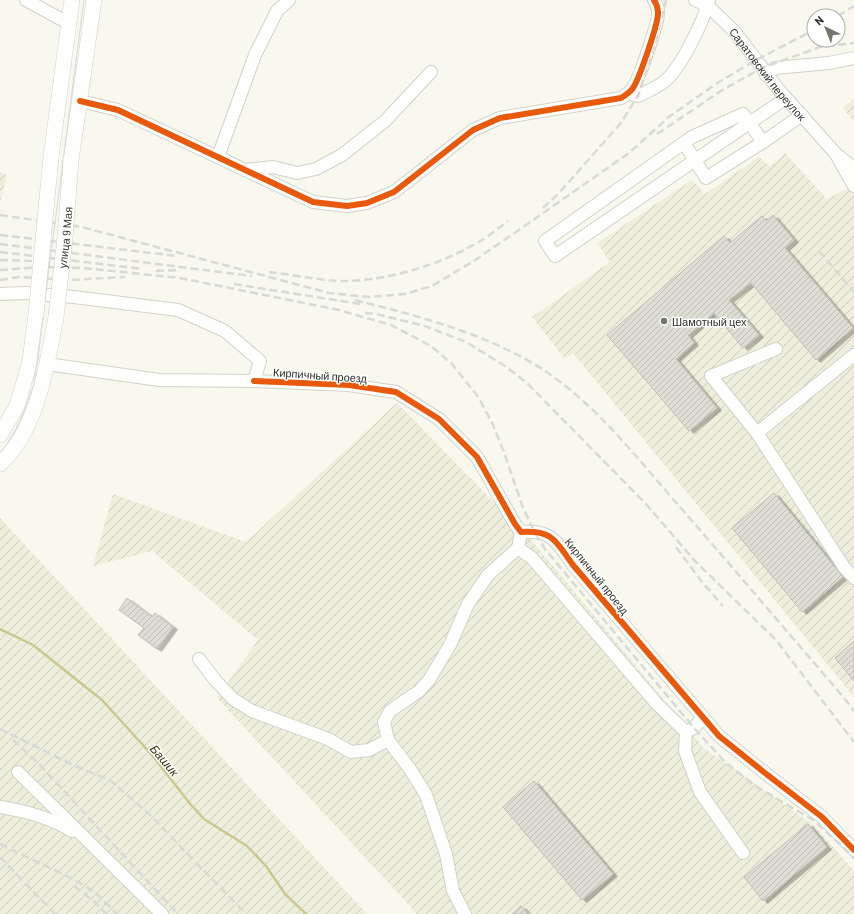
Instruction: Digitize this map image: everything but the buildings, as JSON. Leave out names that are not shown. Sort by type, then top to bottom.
[{"type":"main road","name":"улица 9 Мая","points":[[0,435],[17,406],[30,361],[51,157],[72,0]]},
{"type":"main road","name":"улица 9 Мая","points":[[0,464],[14,447],[32,415],[47,364],[56,317],[65,238],[71,160],[94,0]]},
{"type":"street","points":[[26,0],[68,23]]},
{"type":"street","points":[[218,157],[255,55],[276,11],[289,0]]},
{"type":"street","points":[[80,101],[118,110],[313,202],[347,206],[367,203],[394,192],[473,130],[500,118],[621,98],[629,93],[634,87],[641,72],[655,26],[658,12],[654,0]]},
{"type":"street","name":"Саратовский переулок","points":[[696,0],[708,3],[735,32],[766,74],[836,154]]},
{"type":"street","points":[[629,93],[638,96],[655,88],[666,80],[681,62],[708,3]]},
{"type":"street","points":[[766,74],[775,68],[828,63],[854,58]]},
{"type":"street","points":[[245,170],[273,167],[297,172],[316,169],[342,155],[385,121],[431,72]]},
{"type":"street","points":[[764,142],[750,123],[743,114],[692,137],[545,241],[555,256],[695,161],[750,123],[786,98]]},
{"type":"street","points":[[684,143],[706,178],[764,142],[802,115]]},
{"type":"street","points":[[836,154],[854,168]]},
{"type":"street","points":[[836,154],[854,186]]},
{"type":"street","name":"Кирпичный проезд","points":[[0,294],[25,293],[60,296],[178,310],[225,331],[260,360],[254,381]]},
{"type":"street","points":[[776,348],[711,376],[758,433],[844,567],[854,578]]},
{"type":"street","points":[[758,433],[854,356]]},
{"type":"street","name":"Кирпичный проезд","points":[[47,364],[159,380],[254,381],[349,385],[396,392],[439,419],[477,457],[521,532],[534,531],[554,538],[573,566],[719,736],[764,773],[822,817],[854,850]]},
{"type":"street","points":[[465,914],[453,891],[446,854],[426,795],[388,740],[384,722],[390,711],[419,691],[430,680],[450,645],[468,604],[488,575],[518,548],[521,532]]},
{"type":"street","points":[[518,548],[532,558],[657,704],[686,732],[686,751],[700,792],[743,854]]},
{"type":"street","points":[[199,659],[216,681],[233,699],[252,711],[328,739],[351,752],[369,750],[388,740]]},
{"type":"street","points":[[686,732],[694,728],[703,717]]},
{"type":"street","points":[[18,772],[162,914]]},
{"type":"street","points":[[0,807],[22,811],[63,825],[87,840]]},
{"type":"shaded area","points":[[854,99],[854,121],[843,108]]},
{"type":"shaded area","points":[[785,153],[827,199],[854,185],[854,697],[573,353],[565,359],[532,317],[610,262],[597,243],[692,180],[705,194],[759,157],[770,166]]},
{"type":"shaded area","points":[[0,172],[7,175],[0,203]]},
{"type":"shaded area","points":[[397,403],[533,542],[704,748],[815,826],[854,871],[854,914],[416,914],[217,698],[258,640],[152,551],[93,566],[113,494],[246,542]]},
{"type":"shaded area","points":[[0,518],[367,914],[0,914]]},
{"type":"waterway","name":"Башик","points":[[0,629],[33,645],[102,700],[152,755],[191,805],[204,819],[247,846],[266,866],[285,894],[306,914]]},
{"type":"tram line","points":[[0,453],[16,429],[34,384],[84,0]]},
{"type":"railway","points":[[543,208],[559,193],[620,124],[638,96],[656,41],[666,0]]},
{"type":"railway","points":[[846,11],[854,6]]},
{"type":"railway","points":[[0,215],[82,227],[329,293],[369,297],[405,294],[432,286],[472,262],[629,153],[670,116],[719,82],[756,60],[806,34]]},
{"type":"railway","points":[[657,134],[724,89],[762,68],[820,47],[854,43]]},
{"type":"railway","points":[[269,272],[338,281],[355,281],[391,276],[427,266],[460,252],[484,239],[508,221]]},
{"type":"railway","points":[[0,235],[177,256]]},
{"type":"railway","points":[[0,244],[252,276]]},
{"type":"railway","points":[[819,251],[854,292]]},
{"type":"railway","points":[[0,252],[143,269]]},
{"type":"railway","points":[[0,260],[34,261]]},
{"type":"railway","points":[[0,270],[42,267],[83,268],[180,278],[339,310],[391,325],[431,346],[452,364],[479,398],[493,425],[522,505],[534,531],[545,549],[694,728],[725,762],[757,787],[813,820],[854,859]]},
{"type":"railway","points":[[156,271],[176,270]]},
{"type":"railway","points":[[0,280],[19,277],[68,280],[125,277]]},
{"type":"railway","points":[[234,284],[360,304]]},
{"type":"railway","points":[[355,300],[417,316],[457,329],[497,345],[541,368],[585,402],[624,442],[854,711]]},
{"type":"railway","points":[[365,313],[376,314],[425,326],[466,342],[505,366],[527,383],[646,504],[695,561],[776,640],[854,742]]},
{"type":"railway","points":[[676,547],[702,582],[723,606]]},
{"type":"railway","points":[[0,729],[75,766],[110,780],[150,815],[246,914]]},
{"type":"railway","points":[[13,740],[38,763],[178,914]]},
{"type":"railway","points":[[0,844],[73,879],[95,892],[117,914]]},
{"type":"railway","points":[[0,857],[55,914]]},
{"type":"railway","points":[[74,886],[95,902],[106,914]]},
{"type":"cycle path","points":[[80,101],[118,110],[313,202],[347,206],[367,203],[394,192],[473,130],[500,118],[621,98],[625,96],[636,83],[652,38],[658,12],[654,0]]},
{"type":"cycle path","points":[[254,381],[349,385],[396,392],[439,419],[477,457],[521,532],[541,533],[553,539],[573,565],[719,736],[822,817],[854,850]]},
{"type":"place","name":"Шамотный цех","points":[[664,321]]}]
